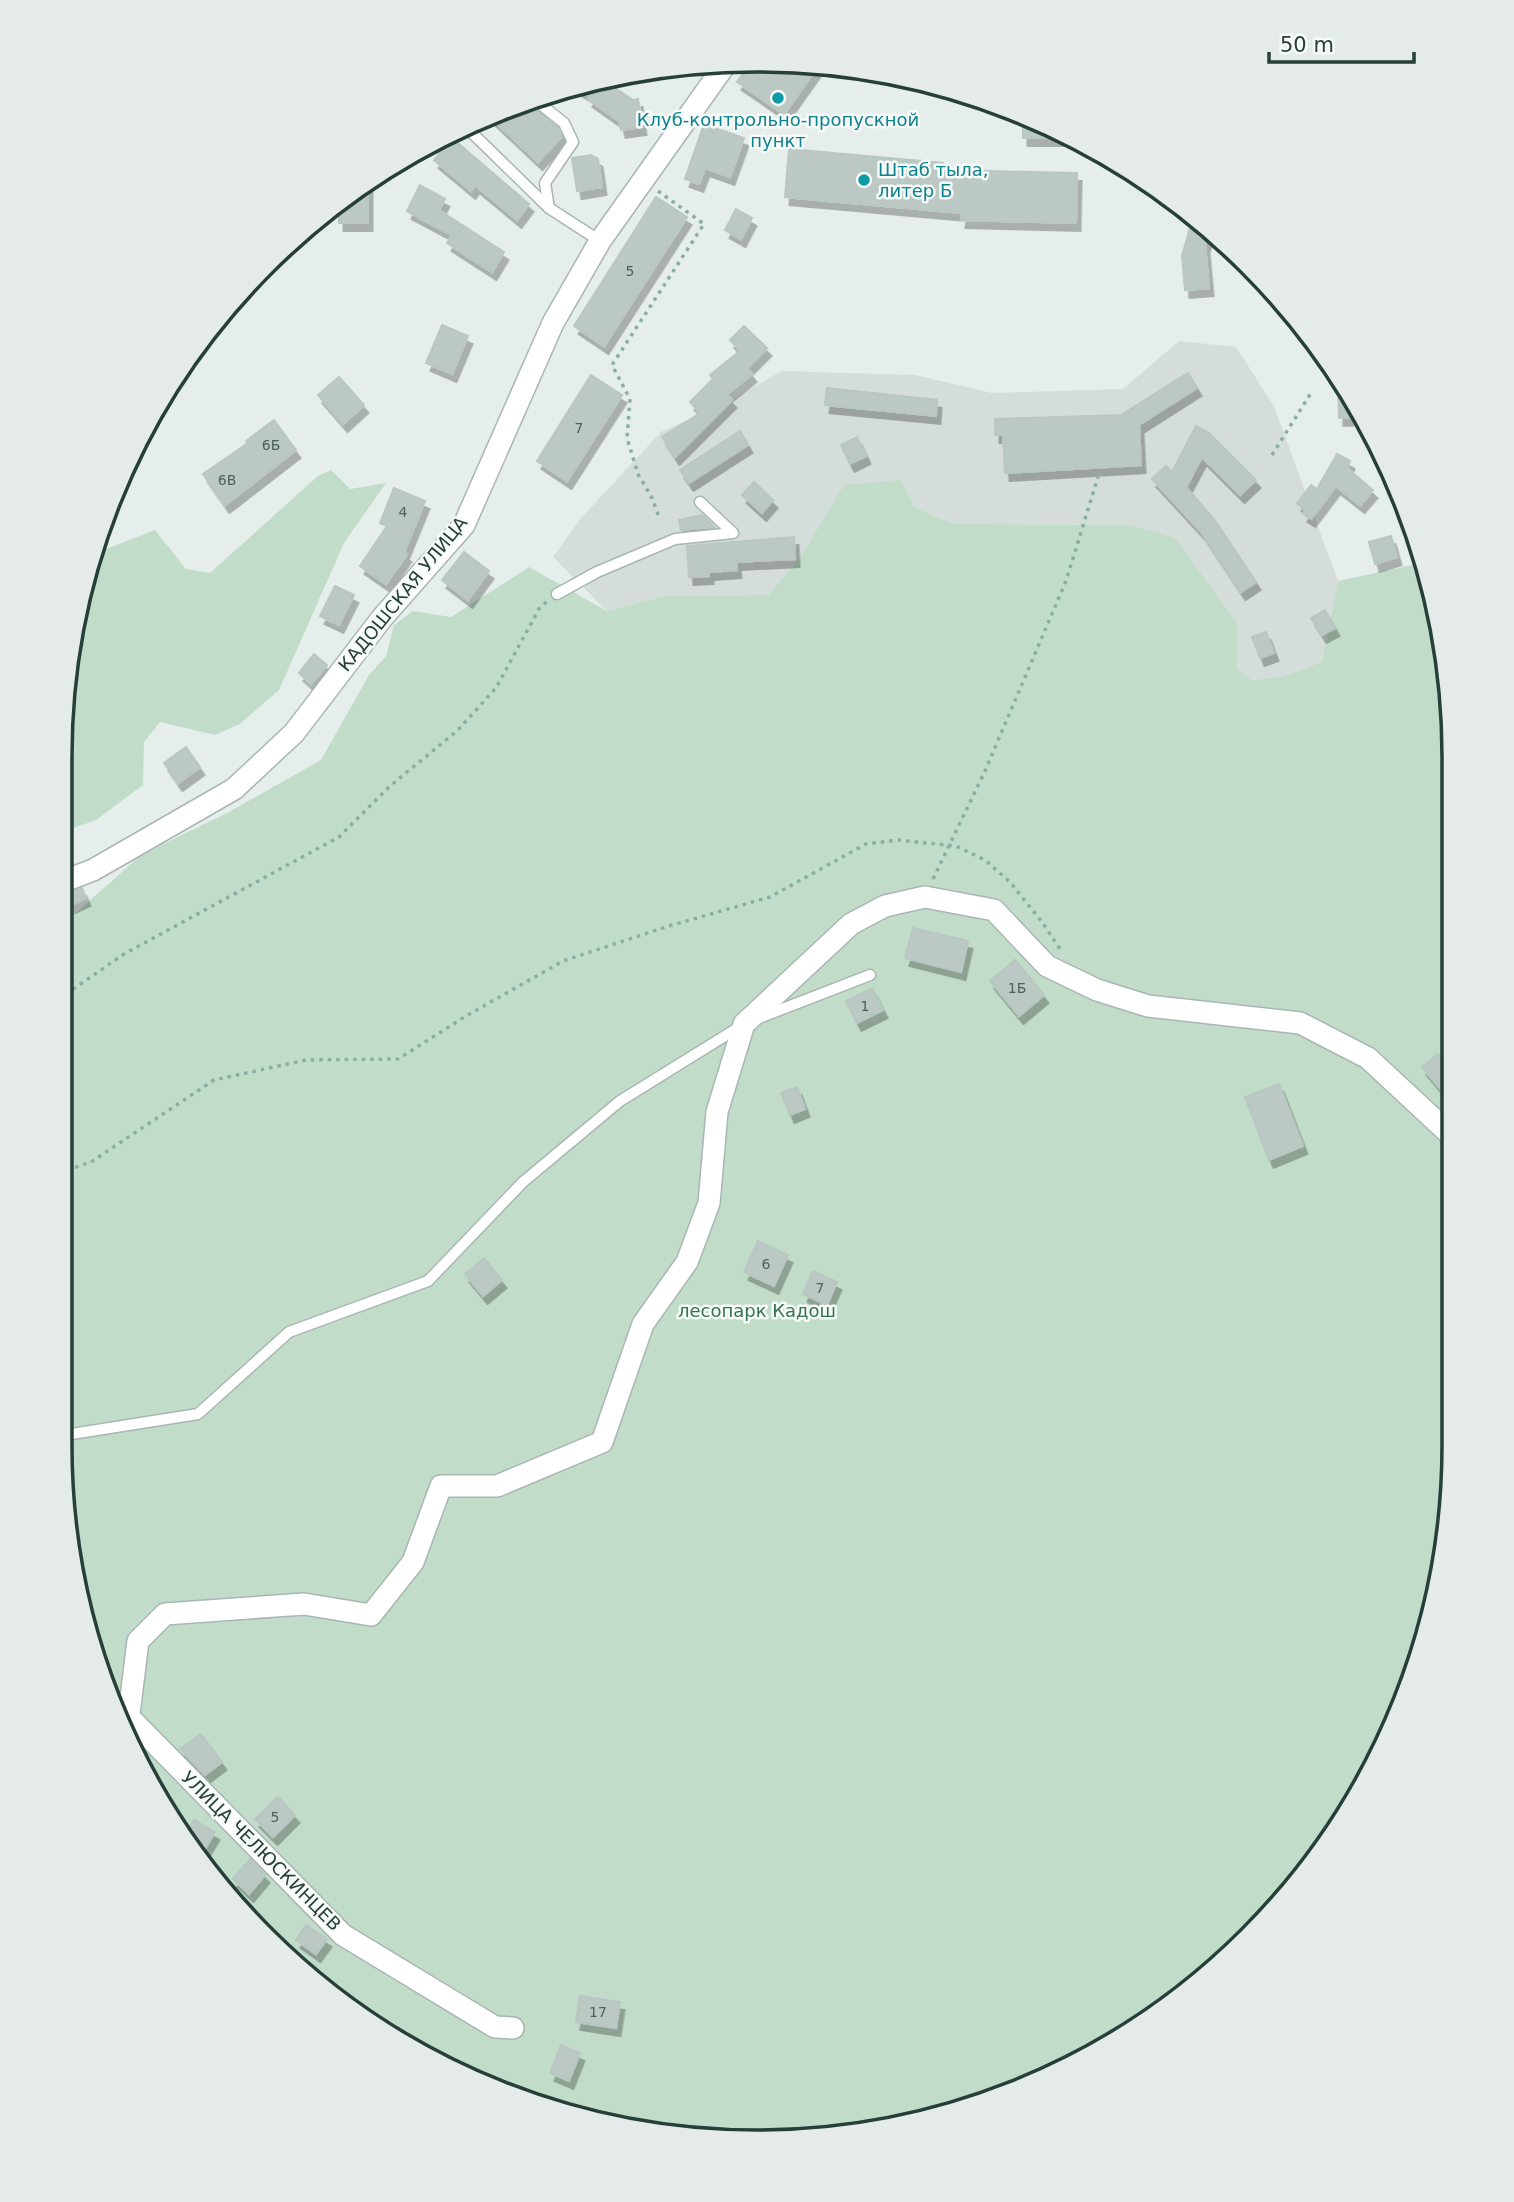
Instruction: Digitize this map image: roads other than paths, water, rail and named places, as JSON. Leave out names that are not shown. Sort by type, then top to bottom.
[{"type":"street","name":"КАДОШСКАЯ УЛИЦА","points":[[72,878],[93,870],[234,789],[294,733],[382,618],[464,525],[553,323],[600,241],[719,73]]},
{"type":"street","points":[[129,1719],[138,1641],[164,1614],[304,1604],[371,1615],[413,1562],[441,1486],[497,1486],[602,1442],[643,1324],[687,1262],[709,1203],[717,1112],[744,1024],[851,924],[885,906],[925,897],[994,910],[1047,966],[1097,990],[1148,1006],[1300,1023],[1368,1058],[1442,1127]]},
{"type":"street","name":"УЛИЦА ЧЕЛЮСКИНЦЕВ","points":[[137,1737],[342,1935],[495,2027],[513,2028]]},
{"type":"lane","points":[[543,106],[564,123],[573,142],[545,183],[549,208]]},
{"type":"lane","points":[[473,134],[549,208],[600,241]]},
{"type":"lane","points":[[557,594],[597,572],[675,539],[733,533],[700,502]]},
{"type":"lane","points":[[72,1435],[198,1414],[289,1332],[428,1282],[523,1182],[620,1101],[744,1024],[870,975]]},
{"type":"place","name":"Клуб-контрольно-пропускной пункт","points":[[778,98]]},
{"type":"place","name":"Штаб тыла, литер Б","points":[[864,180]]},
{"type":"park label","name":"лесопарк Кадош","points":[[757,1311]]}]
